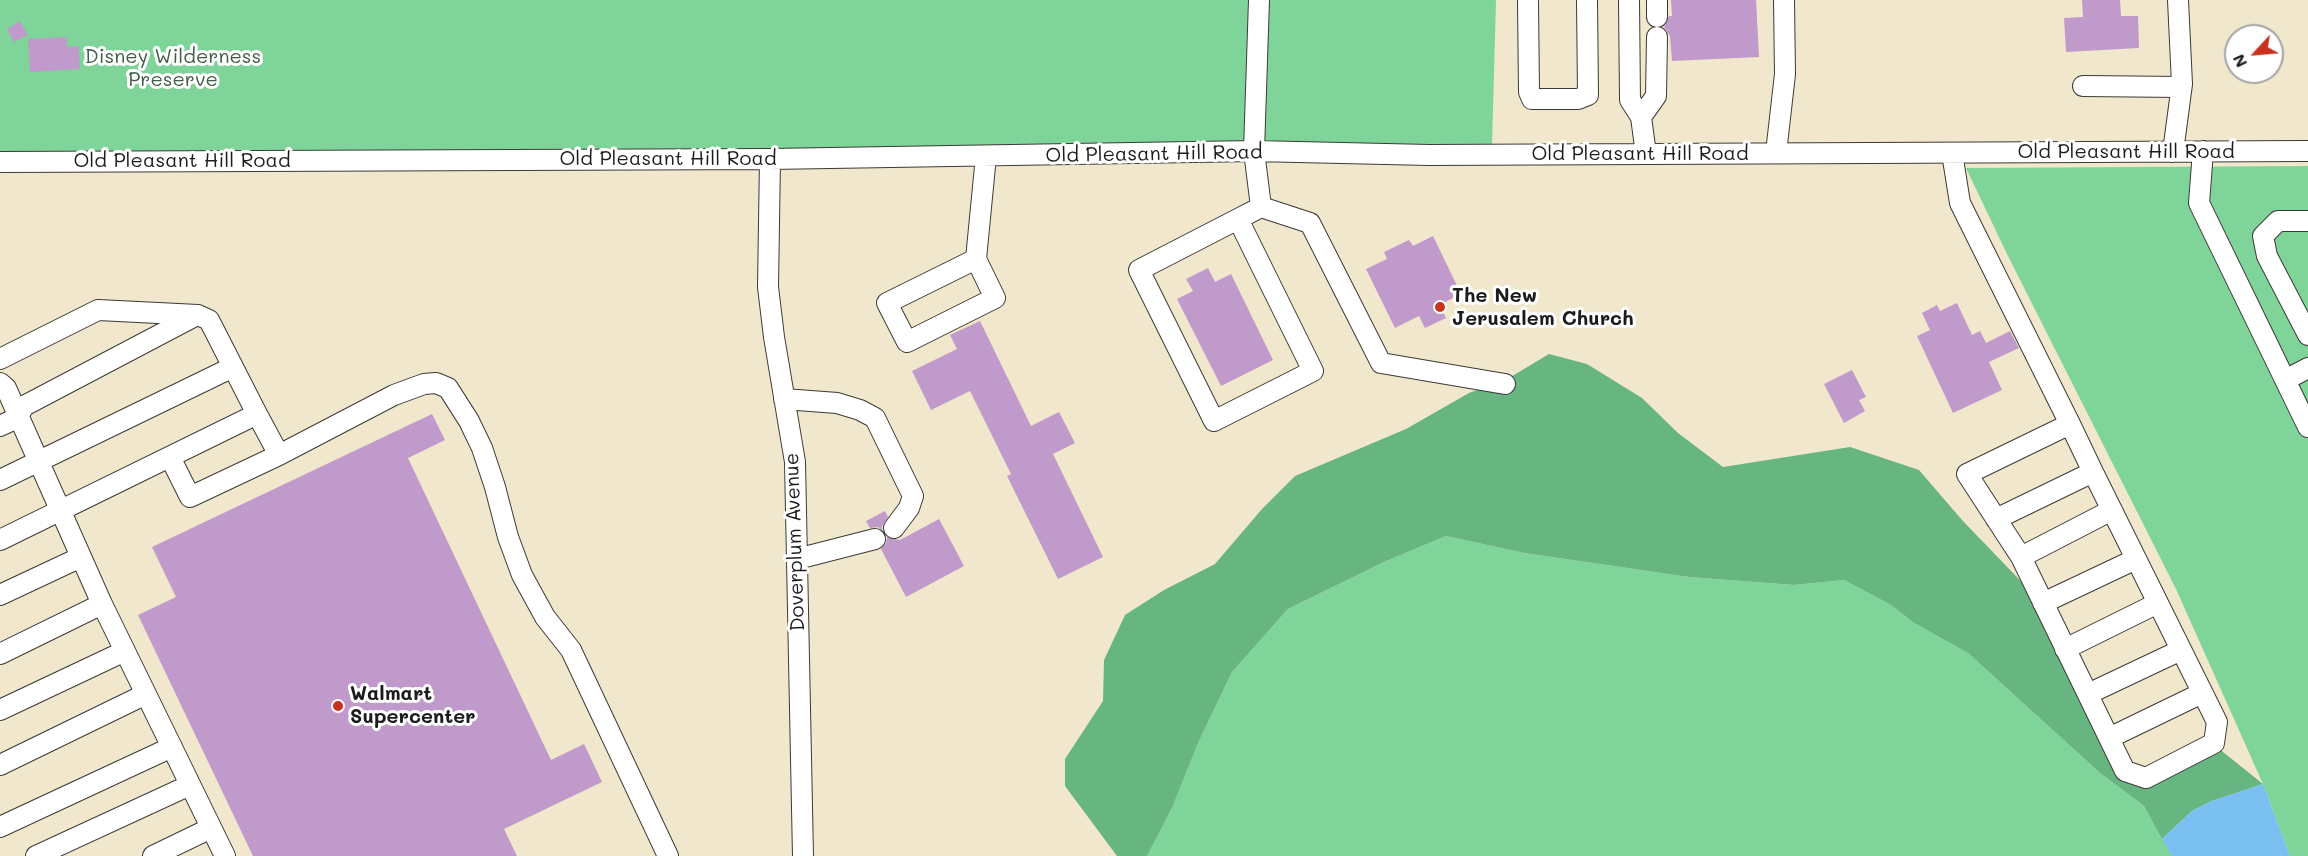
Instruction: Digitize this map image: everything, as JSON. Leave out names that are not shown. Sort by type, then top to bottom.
[{"type":"street","points":[[1259,0],[1254,151],[1261,207]]},
{"type":"street","points":[[1528,2],[1529,92],[1532,99],[1578,99],[1588,95],[1587,0]]},
{"type":"street","points":[[1629,0],[1630,100],[1641,117],[1646,154]]},
{"type":"street","points":[[1776,153],[1785,74],[1784,0]]},
{"type":"street","points":[[2173,152],[2181,87],[2178,0]]},
{"type":"street","points":[[1641,117],[1656,96],[1657,37]]},
{"type":"street","points":[[2083,86],[2181,87]]},
{"type":"street","name":"Old Pleasant Hill Road","points":[[0,162],[770,159],[1254,151],[1429,155],[2308,151]]},
{"type":"street","points":[[2203,152],[2199,203],[2308,428]]},
{"type":"street","points":[[1952,153],[1960,203],[2070,424],[2202,693],[2217,722],[2214,743],[2146,778],[2125,771],[2021,557],[1967,474],[2070,424]]},
{"type":"street","points":[[976,259],[887,303],[907,342],[995,298],[976,259],[986,156]]},
{"type":"street","name":"Doverplum Avenue","points":[[770,159],[768,287],[774,338],[795,462],[803,856]]},
{"type":"street","points":[[1238,219],[1313,371],[1214,422],[1139,270],[1261,207],[1310,223],[1381,363],[1506,384]]},
{"type":"street","points":[[2308,221],[2278,221],[2263,236],[2267,256],[2308,335]]},
{"type":"street","points":[[0,359],[98,310],[198,315],[209,320],[279,455]]},
{"type":"street","points":[[9,422],[24,406],[198,315]]},
{"type":"street","points":[[0,480],[233,367]]},
{"type":"street","points":[[2285,380],[2308,368]]},
{"type":"street","points":[[0,383],[6,388],[9,422],[38,461],[102,604],[225,856]]},
{"type":"street","points":[[171,457],[190,497],[279,455],[394,395],[424,384],[436,383],[448,388],[469,421],[482,448],[508,537],[522,575],[545,617],[571,650],[668,856]]},
{"type":"street","points":[[784,399],[837,403],[860,410],[875,418],[913,496],[909,508],[894,528]]},
{"type":"street","points":[[0,540],[257,414]]},
{"type":"street","points":[[1996,519],[2093,472]]},
{"type":"street","points":[[2021,557],[2112,510]]},
{"type":"street","points":[[797,559],[875,539]]},
{"type":"street","points":[[0,596],[81,557]]},
{"type":"street","points":[[2043,603],[2136,559]]},
{"type":"street","points":[[2066,649],[2158,603]]},
{"type":"street","points":[[0,654],[102,604]]},
{"type":"street","points":[[2088,694],[2181,650]]},
{"type":"street","points":[[0,710],[125,651]]},
{"type":"street","points":[[2109,738],[2202,693]]},
{"type":"street","points":[[0,765],[146,694]]},
{"type":"street","points":[[0,827],[172,747]]},
{"type":"street","points":[[36,856],[190,785]]},
{"type":"street","points":[[153,856],[211,828]]},
{"type":"green space","name":"Disney Wilderness Preserve","points":[[0,0],[1496,0],[1492,145],[0,152]]},
{"type":"green space","points":[[2308,166],[2308,856],[2290,856],[2263,784],[2176,589],[1966,168]]},
{"type":"green space","points":[[1549,354],[1587,364],[1642,398],[1678,433],[1723,467],[1850,447],[1919,470],[1962,520],[2039,600],[2135,773],[2218,748],[2263,784],[2212,801],[2192,811],[2162,839],[2144,806],[2100,773],[1968,653],[1914,623],[1891,605],[1844,580],[1794,585],[1689,577],[1524,553],[1446,536],[1384,562],[1288,609],[1232,672],[1199,741],[1172,808],[1147,856],[1117,856],[1065,786],[1065,759],[1103,701],[1104,660],[1125,615],[1164,590],[1215,564],[1262,509],[1295,476],[1406,429],[1469,393],[1509,378]]},
{"type":"green space","points":[[1446,536],[1524,553],[1689,577],[1794,585],[1844,580],[1891,605],[1914,623],[1968,653],[2100,773],[2144,806],[2172,856],[1147,856],[1172,808],[1199,741],[1232,672],[1288,609],[1384,562]]},
{"type":"water","points":[[2263,784],[2290,856],[2172,856],[2162,839],[2192,811],[2212,801]]},
{"type":"building","points":[[1671,0],[1756,0],[1759,57],[1672,61],[1670,36],[1664,27],[1669,16],[1672,16]]},
{"type":"building","points":[[2082,0],[2120,0],[2121,16],[2138,16],[2139,48],[2066,52],[2064,18],[2083,17]]},
{"type":"building","points":[[20,21],[28,35],[14,42],[7,29]]},
{"type":"building","points":[[67,37],[67,47],[79,46],[80,69],[30,72],[28,39]]},
{"type":"building","points":[[1433,236],[1461,294],[1439,305],[1446,318],[1425,328],[1419,316],[1395,328],[1366,269],[1387,259],[1384,252],[1409,240],[1413,246]]},
{"type":"building","points":[[1208,268],[1215,282],[1231,274],[1273,360],[1221,386],[1177,299],[1193,291],[1186,279]]},
{"type":"building","points":[[1957,303],[1972,335],[1980,331],[1986,343],[2010,331],[2019,348],[1989,362],[2002,390],[1953,413],[1917,336],[1930,330],[1922,313],[1937,305],[1940,311]]},
{"type":"building","points":[[980,321],[1031,426],[1059,412],[1075,443],[1053,454],[1103,557],[1058,579],[1007,476],[1011,474],[970,391],[931,410],[912,371],[957,349],[950,335]]},
{"type":"building","points":[[1852,370],[1866,397],[1859,400],[1865,411],[1844,423],[1824,384]]},
{"type":"building","points":[[432,414],[445,440],[408,458],[551,760],[584,744],[602,782],[504,829],[517,856],[253,856],[138,615],[176,597],[152,547]]},
{"type":"building","points":[[885,511],[888,517],[882,530],[878,527],[870,528],[866,521]]},
{"type":"building","points":[[939,519],[964,566],[906,597],[881,549],[887,537],[900,540]]},
{"type":"place","name":"The New Jerusalem Church","points":[[1440,307]]},
{"type":"place","name":"Walmart Supercenter","points":[[338,706]]}]
